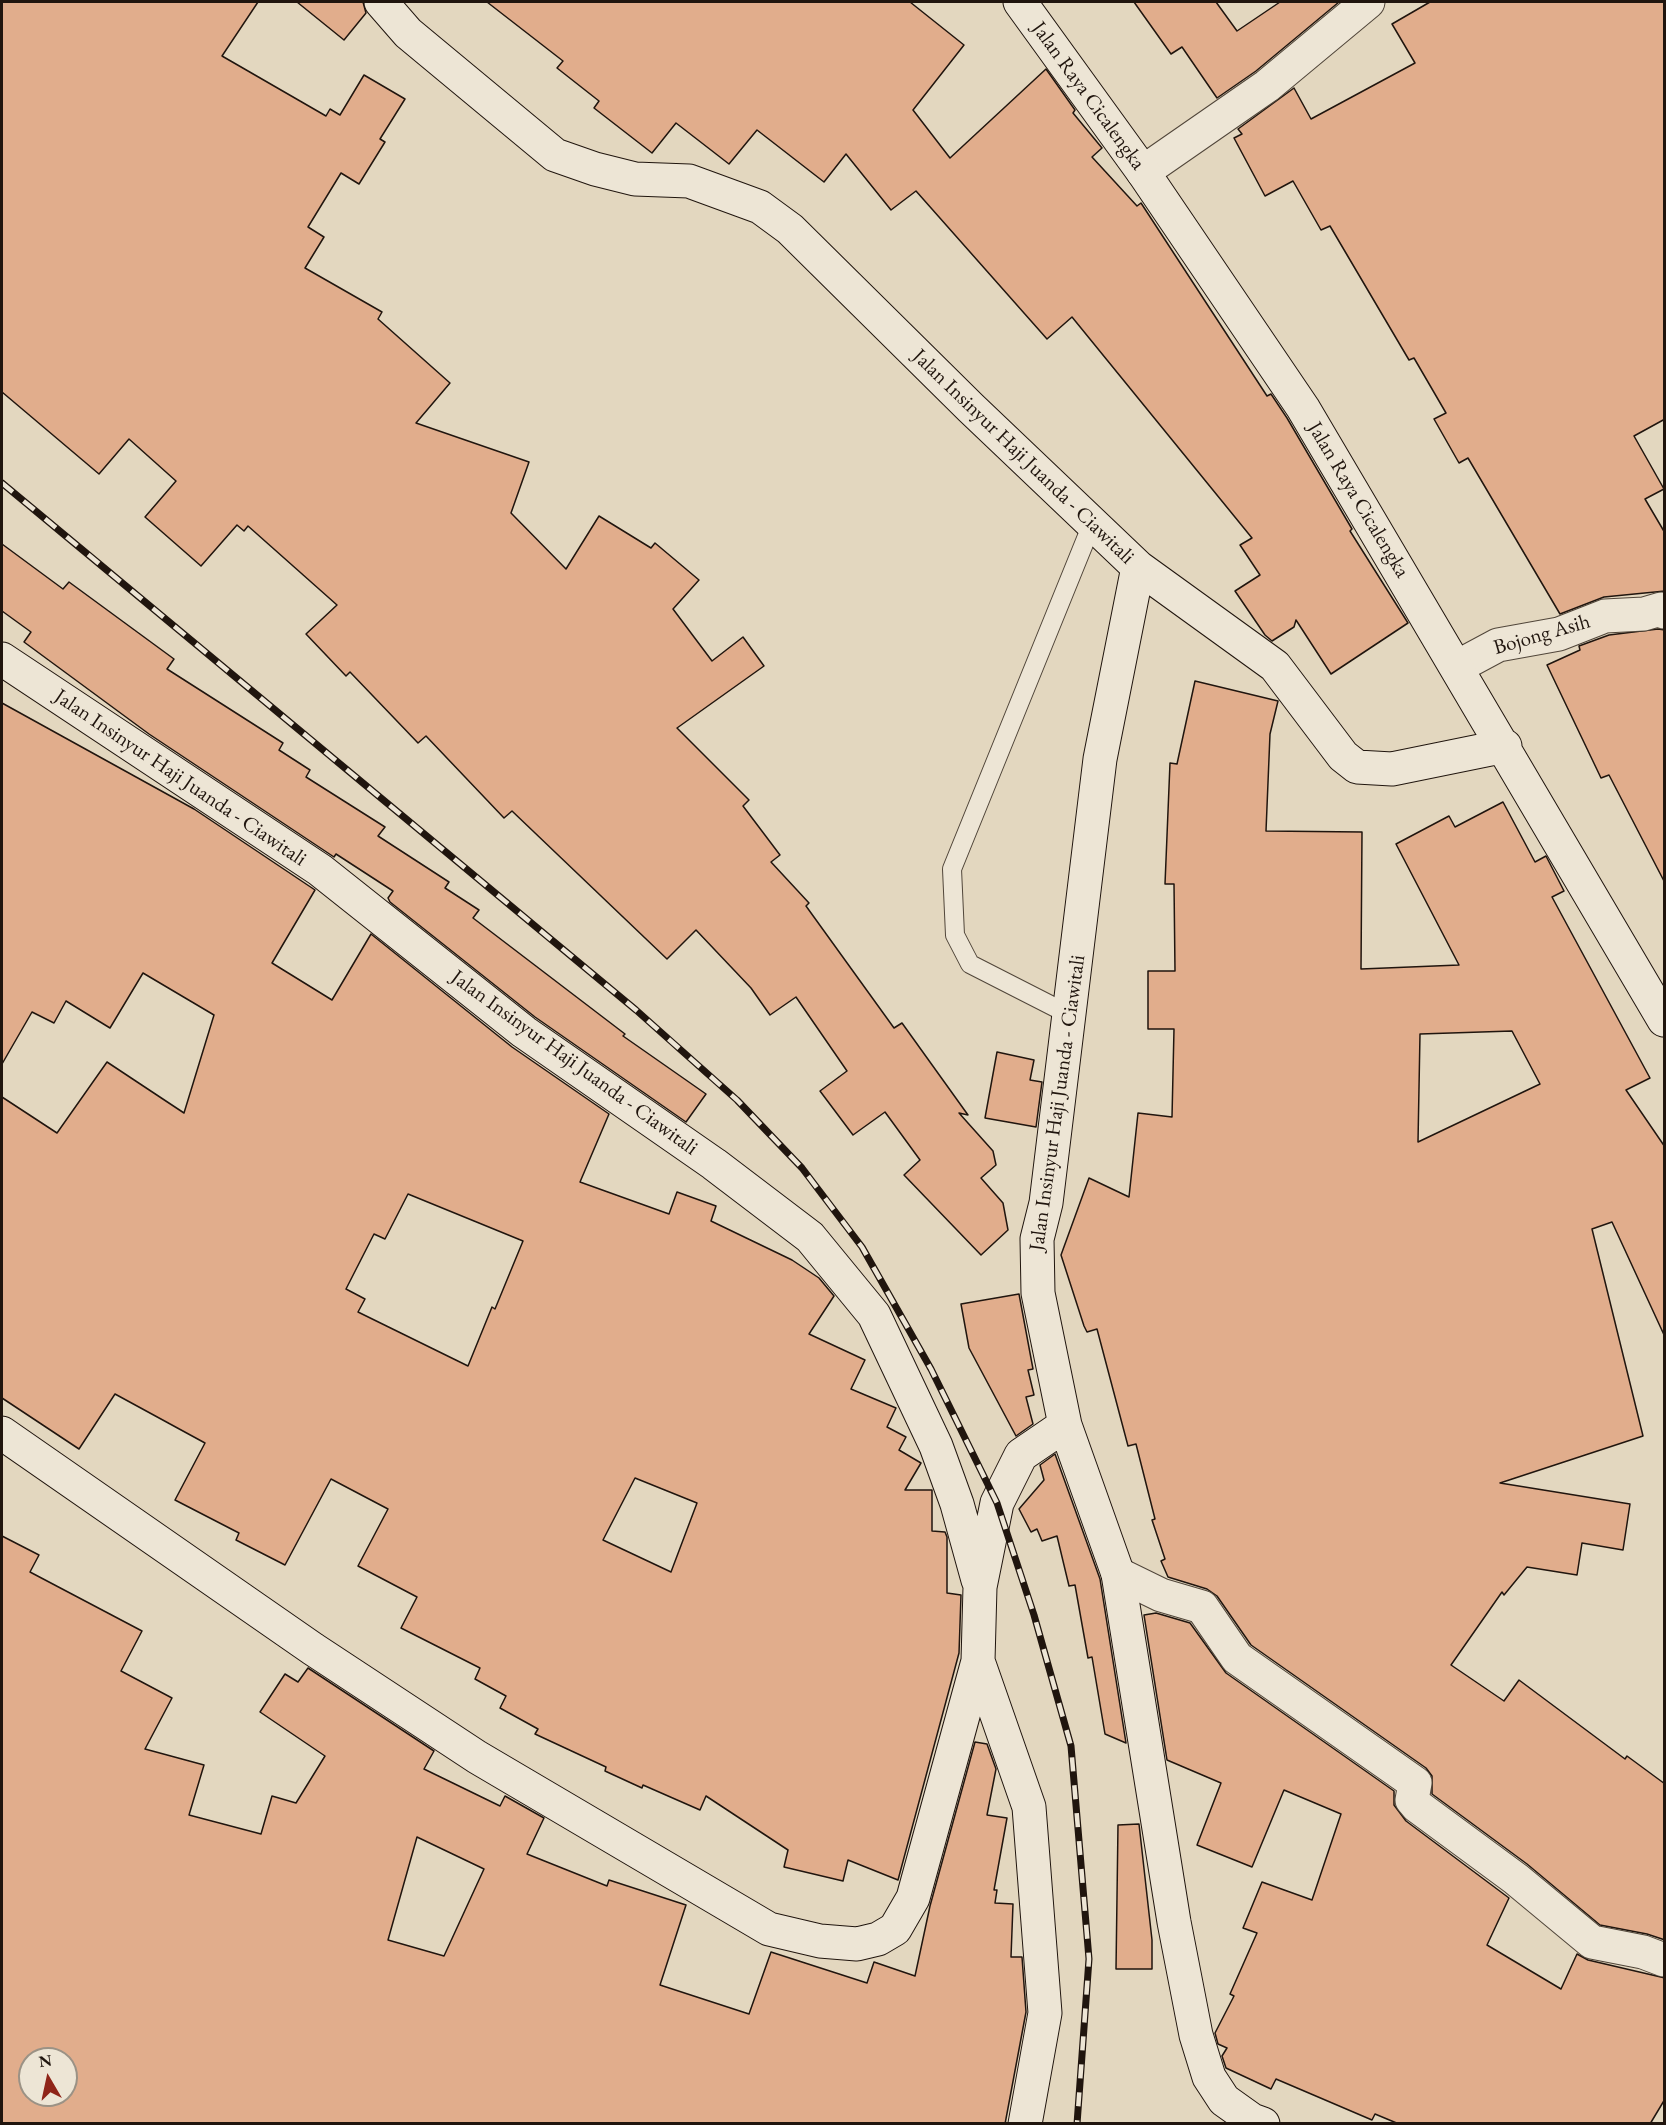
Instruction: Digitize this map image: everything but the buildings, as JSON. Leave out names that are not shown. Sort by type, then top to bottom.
[{"type":"street","name":"Jalan Insinyur Haji Juanda - Ciawitali","points":[[381,2],[408,33],[555,155],[595,169],[635,178],[689,181],[760,207],[790,229],[1138,567],[1100,759],[1046,1203],[1036,1239],[1038,1293],[1065,1425],[1118,1574],[1174,1922],[1196,2036],[1209,2077],[1224,2100],[1252,2120],[1263,2124]]},
{"type":"street","name":"Jalan Raya Cicalengka","points":[[1020,2],[1143,172],[1303,408],[1665,1020]]},
{"type":"street","points":[[1143,172],[1268,86],[1368,2]]},
{"type":"street","points":[[1138,567],[1275,666],[1343,756],[1357,767],[1392,769],[1505,746]]},
{"type":"street","name":"Bojong Asih","points":[[1457,667],[1498,645],[1559,634],[1605,616],[1644,614],[1661,609],[1665,612]]},
{"type":"street","name":"Jalan Insinyur Haji Juanda - Ciawitali","points":[[2,659],[320,870],[524,1032],[714,1164],[810,1237],[874,1315],[924,1416],[957,1504],[980,1587]]},
{"type":"street","points":[[2,1433],[313,1649],[477,1757],[769,1929],[820,1941],[857,1944],[878,1939],[895,1929],[912,1899],[978,1662],[980,1587],[997,1503],[1021,1455],[1065,1425]]},
{"type":"street","points":[[1118,1574],[1161,1595],[1202,1607],[1237,1658],[1415,1783],[1412,1800],[1417,1806],[1516,1879],[1592,1942],[1643,1952],[1665,1960]]},
{"type":"street","points":[[978,1662],[1029,1807],[1045,2013],[1025,2124]]},
{"type":"lane","points":[[1070,1015],[970,964],[955,935],[952,870],[1092,524]]},
{"type":"railway","points":[[2,483],[636,1010],[737,1100],[802,1168],[862,1247],[931,1369],[997,1503],[1034,1615],[1071,1746],[1089,1959],[1077,2124]]}]
